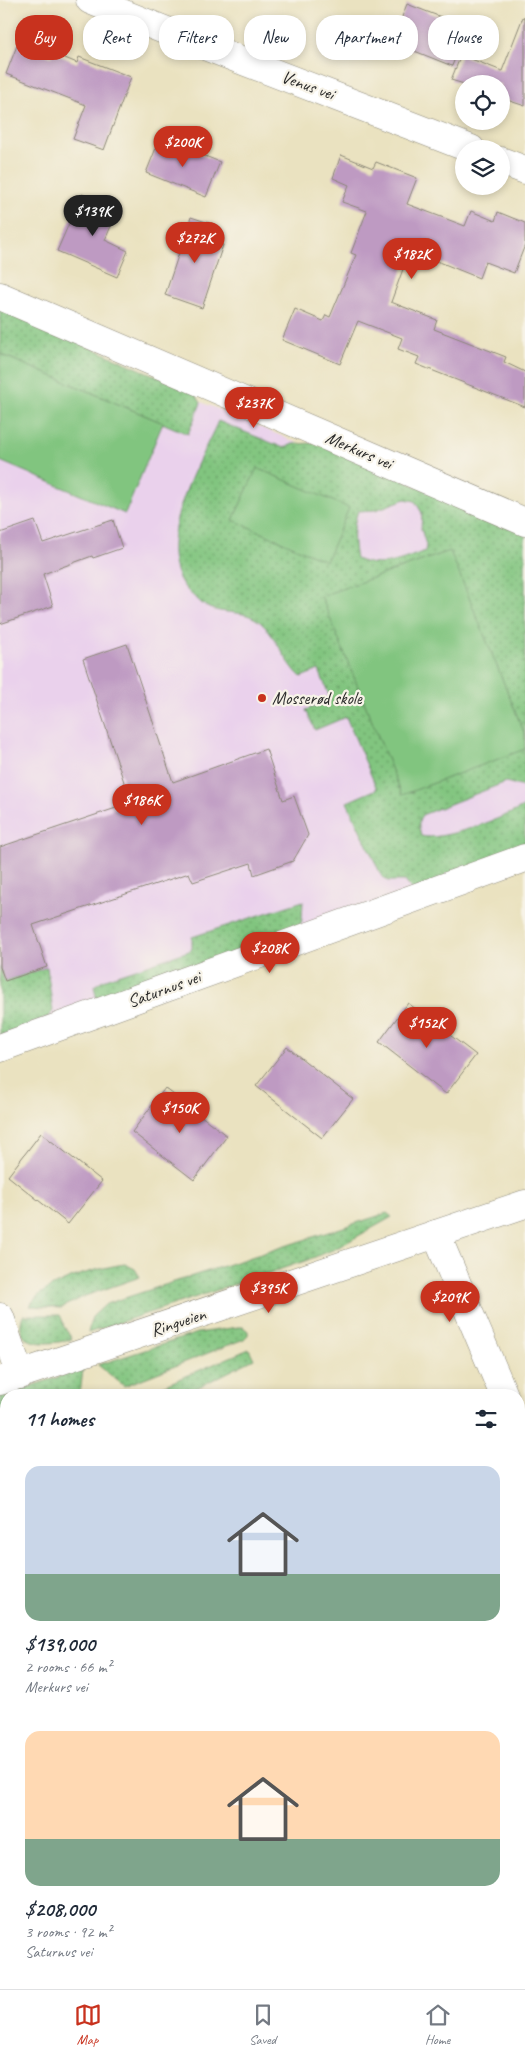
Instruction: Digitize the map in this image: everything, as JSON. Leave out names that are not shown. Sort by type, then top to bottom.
[{"type":"street","name":"Venus vei","points":[[90,0],[217,52],[324,91],[455,143]]},
{"type":"street","points":[[510,164],[525,170]]},
{"type":"street","name":"Merkurs vei","points":[[0,296],[525,522]]},
{"type":"street","name":"Saturnus vei","points":[[0,1048],[525,858]]},
{"type":"street","name":"Ringveien","points":[[10,1378],[525,1204]]},
{"type":"street","points":[[436,1234],[501,1389]]},
{"type":"street","points":[[0,1318],[10,1378]]},
{"type":"shaded area","name":"Mosserød skole","points":[[0,317],[525,539],[525,858],[0,1048]]},
{"type":"green space","points":[[0,308],[195,393],[201,403],[188,434],[0,354]]},
{"type":"green space","points":[[0,354],[163,423],[125,514],[0,461]]},
{"type":"green space","points":[[218,421],[284,448],[293,444],[314,443],[525,532],[525,791],[523,787],[506,782],[422,815],[419,825],[421,836],[443,835],[489,822],[525,806],[525,849],[412,890],[405,881],[388,881],[382,877],[347,802],[377,789],[346,717],[315,730],[306,710],[331,700],[319,670],[301,677],[260,622],[248,615],[209,608],[198,600],[181,582],[174,561],[173,537],[187,487]],"holes":[[[405,499],[415,501],[422,513],[421,529],[426,545],[425,551],[382,564],[374,564],[356,559],[354,535],[358,511],[376,510]]]},
{"type":"green space","points":[[257,468],[349,508],[326,561],[233,520]]},
{"type":"green space","points":[[450,551],[525,735],[525,749],[402,795],[321,596]]},
{"type":"green space","points":[[303,901],[302,920],[299,929],[97,1001],[94,986],[103,980],[189,951],[192,949],[192,937]]},
{"type":"green space","points":[[0,967],[5,981],[47,967],[53,1011],[48,1017],[0,1036]]},
{"type":"green space","points":[[387,1213],[392,1217],[335,1249],[305,1261],[88,1333],[92,1317],[106,1304]]},
{"type":"green space","points":[[125,1264],[135,1269],[140,1277],[85,1296],[61,1308],[30,1306],[36,1298],[58,1283],[101,1269]]},
{"type":"green space","points":[[23,1315],[60,1315],[63,1325],[72,1339],[45,1343],[28,1339],[23,1334],[21,1326]]},
{"type":"green space","points":[[243,1327],[248,1331],[248,1335],[244,1339],[124,1386],[98,1365],[198,1333]]},
{"type":"green space","points":[[249,1349],[254,1359],[195,1389],[156,1389]]},
{"type":"green space","points":[[83,1369],[81,1389],[22,1389]]},
{"type":"building","points":[[407,4],[436,15],[428,15],[428,56],[418,52],[418,15],[403,15]]},
{"type":"building","points":[[523,17],[525,18],[525,106],[510,101],[510,75],[455,75],[455,81],[451,80],[459,60],[474,60],[502,71]]},
{"type":"building","points":[[15,51],[15,60],[70,60],[77,63],[79,57],[131,77],[104,150],[73,139],[86,105],[6,74]]},
{"type":"building","points":[[437,60],[454,60],[452,66]]},
{"type":"building","points":[[160,138],[220,162],[206,197],[146,173]]},
{"type":"building","points":[[341,155],[373,168],[376,162],[417,178],[407,204],[465,226],[471,211],[495,221],[498,212],[525,223],[525,245],[514,273],[485,262],[479,278],[410,250],[391,302],[437,320],[434,329],[506,357],[504,362],[525,372],[525,407],[416,364],[419,357],[398,349],[402,338],[358,321],[340,364],[282,340],[295,309],[323,321],[326,315],[330,317],[356,255],[351,253],[367,211],[342,202],[349,185],[333,178]]},
{"type":"building","points":[[82,194],[118,210],[105,240],[128,251],[117,277],[57,251]]},
{"type":"building","points":[[191,217],[215,225],[210,241],[223,245],[202,308],[165,295]]},
{"type":"building","points":[[113,520],[122,548],[93,558],[92,556],[43,574],[53,606],[0,624],[0,533],[35,521],[43,543]]},
{"type":"building","points":[[127,644],[173,782],[266,749],[283,800],[294,796],[308,835],[293,861],[254,875],[251,863],[193,882],[189,873],[33,925],[47,967],[5,981],[0,967],[0,847],[131,803],[83,659]]},
{"type":"building","points":[[408,1003],[476,1055],[446,1094],[379,1042]]},
{"type":"building","points":[[287,1047],[353,1099],[322,1138],[256,1086]]},
{"type":"building","points":[[165,1088],[227,1136],[194,1180],[132,1132]]},
{"type":"building","points":[[41,1133],[102,1181],[68,1224],[8,1176]]},
{"type":"place","name":"Mosserød skole","points":[[262,698]]}]
